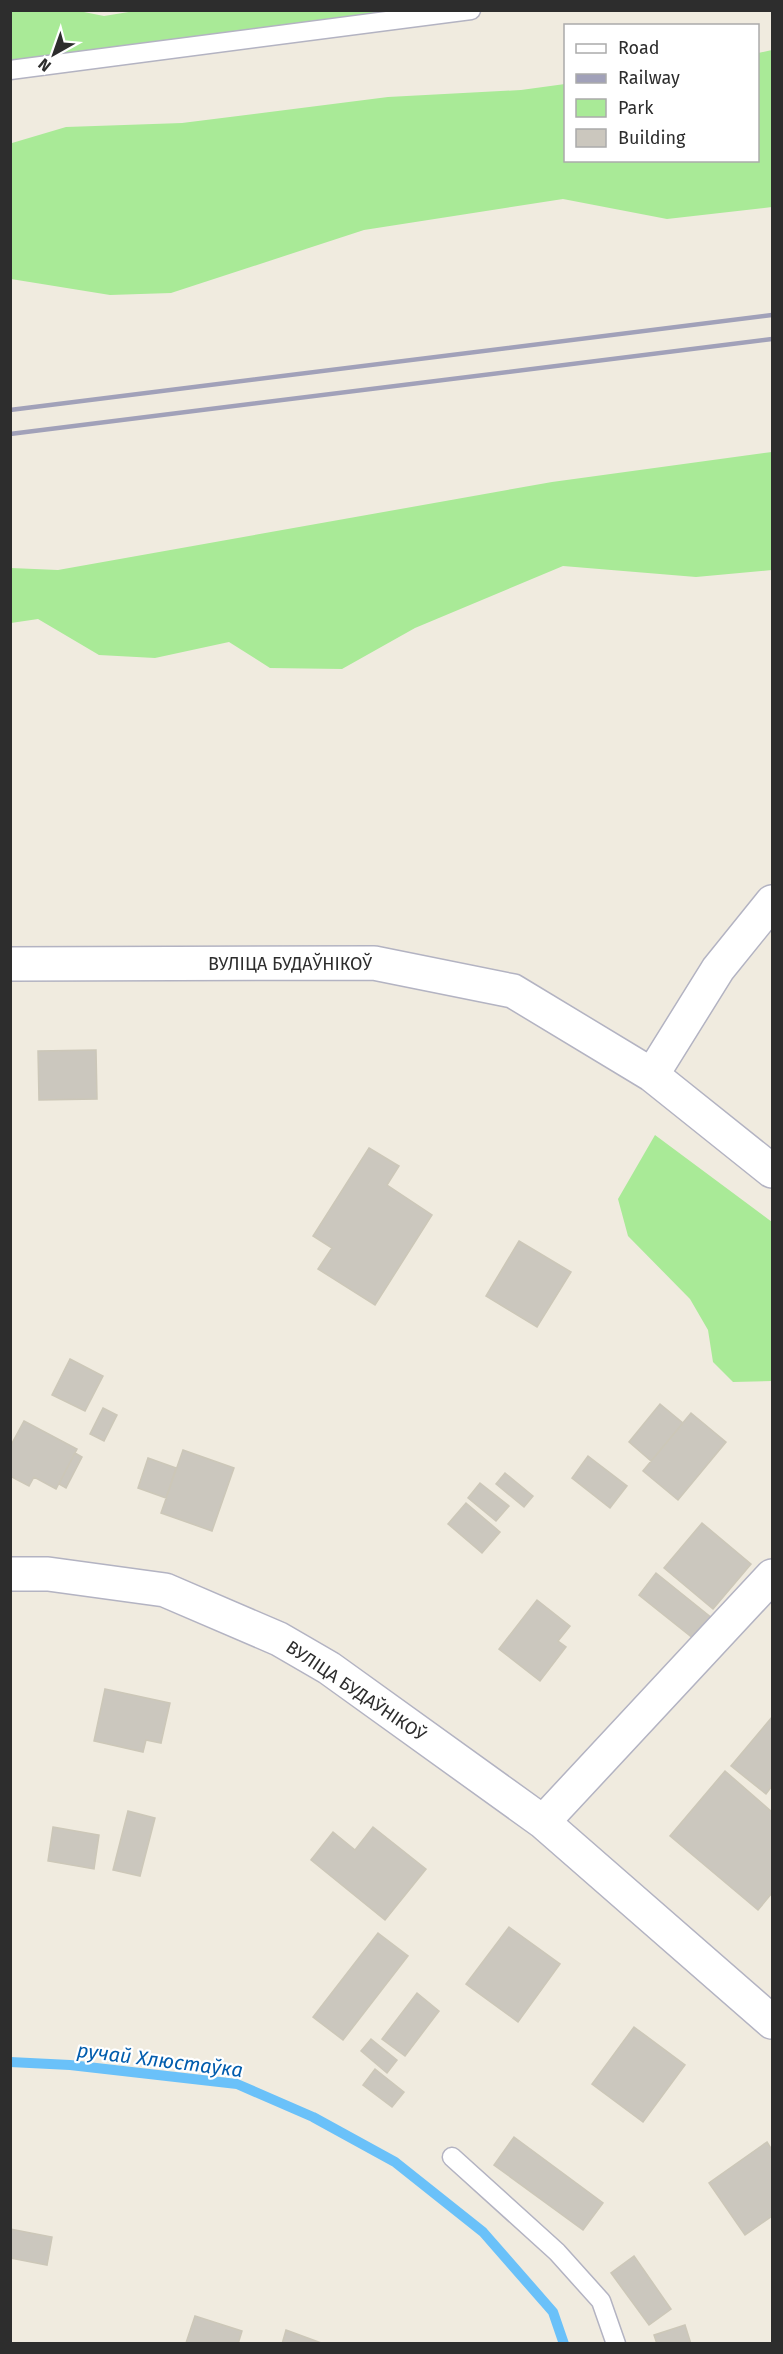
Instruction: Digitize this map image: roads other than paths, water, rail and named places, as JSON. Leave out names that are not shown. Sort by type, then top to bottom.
[{"type":"street","points":[[651,1075],[718,969],[772,902]]},
{"type":"street","name":"ВУЛІЦА БУДАЎНІКОЎ","points":[[10,964],[374,963],[513,991],[651,1075],[772,1171]]},
{"type":"street","name":"ВУЛІЦА БУДАЎНІКОЎ","points":[[10,1574],[48,1574],[165,1590],[279,1639],[329,1668],[543,1822],[772,2022]]},
{"type":"street","points":[[543,1822],[772,1576]]},
{"type":"lane","points":[[10,70],[471,10]]},
{"type":"lane","points":[[452,2157],[556,2252],[601,2301],[616,2343]]},
{"type":"waterway","name":"ручай Хлюстаўка","points":[[10,2062],[70,2065],[237,2084],[313,2117],[395,2162],[483,2232],[553,2312],[564,2344]]},
{"type":"railway","points":[[10,410],[772,315]]},
{"type":"railway","points":[[10,434],[772,339]]}]
